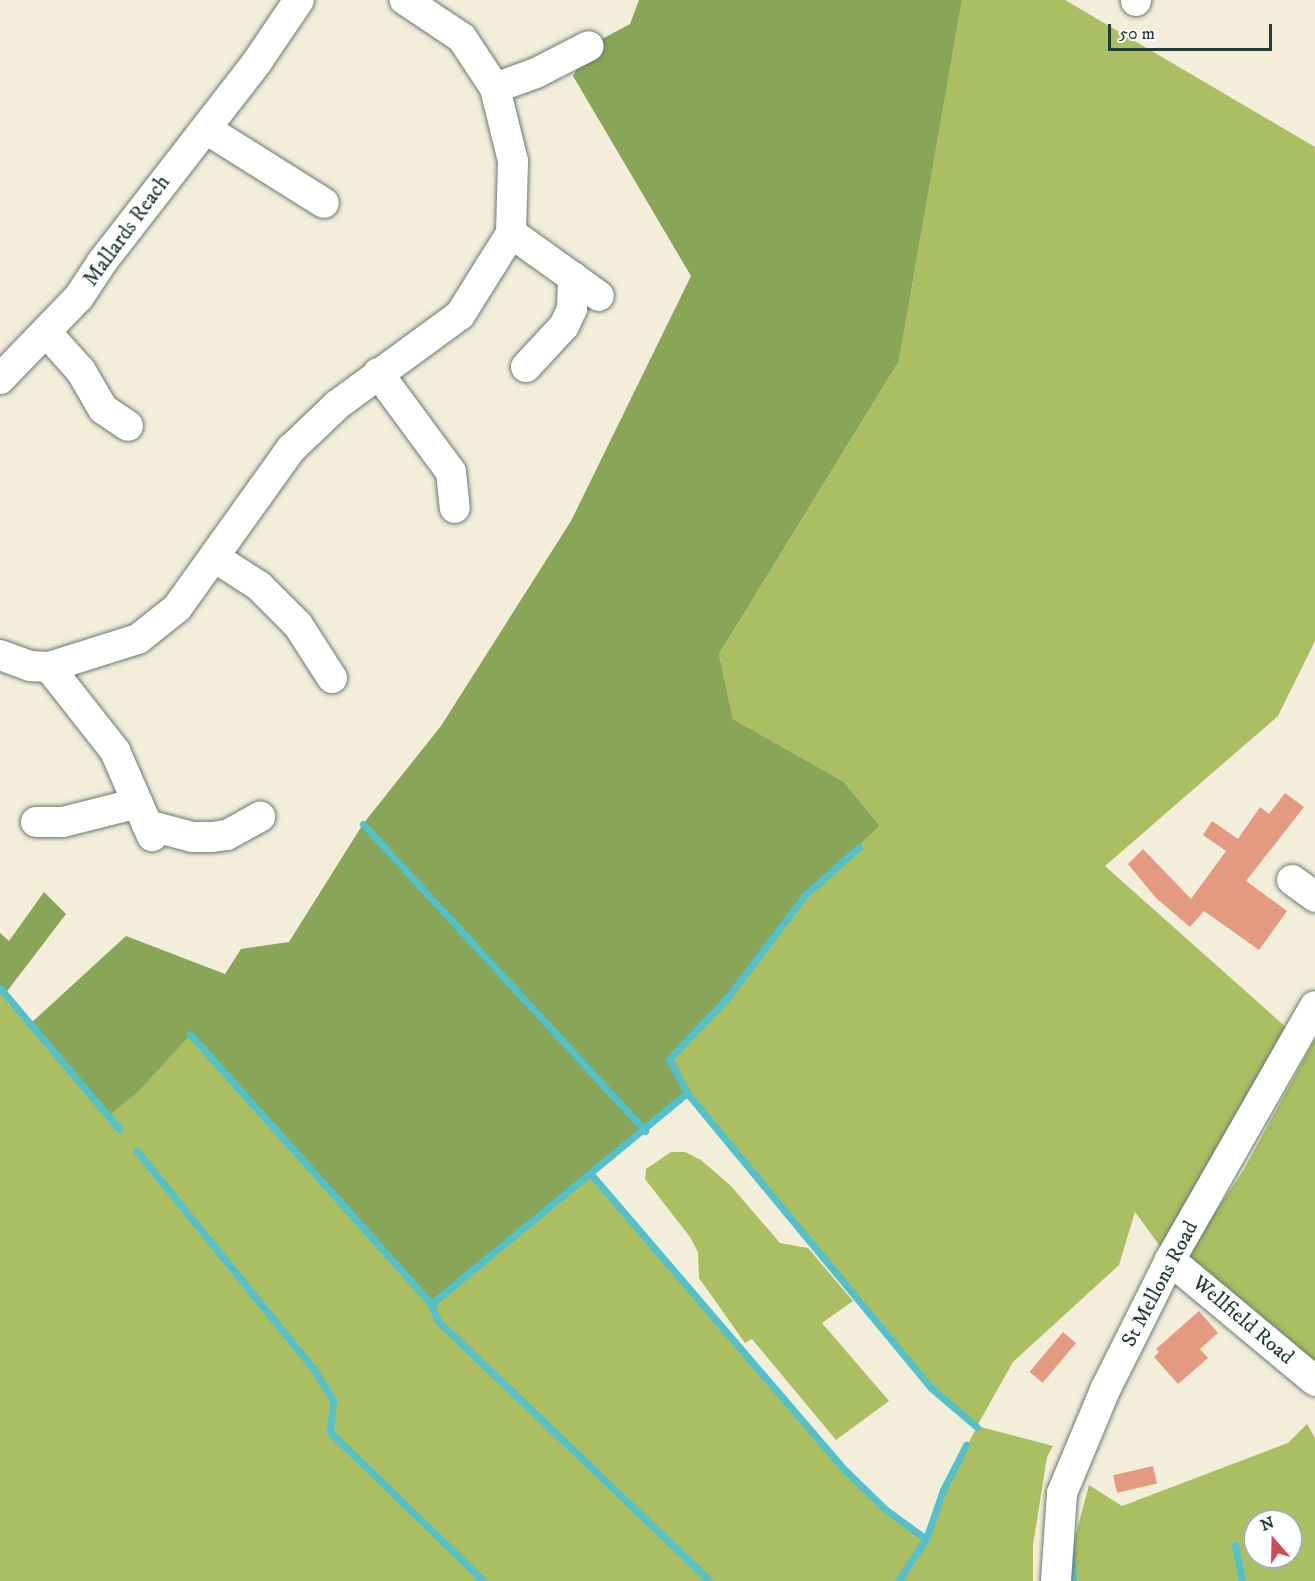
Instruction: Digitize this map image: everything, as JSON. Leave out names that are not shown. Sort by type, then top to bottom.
[{"type":"street","name":"Mallards Reach","points":[[0,379],[79,297],[102,262],[206,129],[299,0]]},
{"type":"street","points":[[0,655],[30,666],[49,667],[138,639],[177,608],[291,449],[378,373],[460,315],[510,233],[513,161],[495,88],[462,38],[405,0]]},
{"type":"street","points":[[495,88],[536,73],[589,46]]},
{"type":"street","points":[[206,129],[324,203]]},
{"type":"street","points":[[510,233],[600,296]]},
{"type":"street","points":[[526,367],[564,326],[572,309],[573,277]]},
{"type":"street","points":[[46,332],[81,371],[103,409],[128,426]]},
{"type":"street","points":[[378,373],[451,472],[455,508]]},
{"type":"street","points":[[214,557],[260,586],[298,625],[332,678]]},
{"type":"street","points":[[49,667],[115,751],[146,821]]},
{"type":"street","points":[[36,822],[146,821],[192,837],[212,837],[227,835],[260,817]]},
{"type":"street","name":"St Mellons Road","points":[[1056,1581],[1062,1493],[1106,1388],[1170,1260],[1315,1006]]},
{"type":"street","name":"Wellfield Road","points":[[1170,1260],[1315,1381]]},
{"type":"green space","points":[[639,0],[962,0],[899,361],[719,654],[733,719],[844,782],[880,826],[805,895],[726,999],[670,1059],[687,1093],[431,1304],[191,1034],[138,1092],[108,1116],[30,1024],[126,936],[225,974],[241,949],[289,942],[363,824],[441,726],[571,521],[691,276],[573,76],[589,46],[630,24]]},
{"type":"green space","points":[[962,0],[1065,0],[1315,147],[1315,641],[1278,716],[1105,866],[1298,1038],[1170,1260],[1135,1212],[1119,1265],[1013,1362],[977,1426],[1053,1446],[1047,1457],[1033,1545],[1033,1581],[0,1581],[0,988],[107,1115],[138,1092],[190,1034],[431,1303],[591,1174],[843,1468],[885,1509],[926,1539],[943,1490],[977,1427],[931,1388],[687,1093],[669,1059],[726,999],[805,895],[880,826],[844,782],[733,719],[719,654],[899,361]]},
{"type":"green space","points":[[44,892],[66,914],[5,994],[0,988],[0,933],[9,941]]},
{"type":"green space","points":[[1315,1039],[1315,1366],[1185,1257],[1243,1171]]},
{"type":"green space","points":[[671,1152],[685,1152],[701,1160],[731,1186],[780,1243],[808,1248],[853,1301],[822,1323],[889,1401],[836,1440],[752,1339],[745,1343],[699,1278],[698,1252],[690,1237],[645,1179],[646,1169]]},
{"type":"green space","points":[[1307,1424],[1315,1438],[1315,1581],[1073,1581],[1072,1549],[1089,1485],[1122,1506],[1288,1443]]},
{"type":"building","points":[[1285,793],[1304,807],[1246,881],[1287,911],[1259,950],[1204,911],[1190,927],[1156,898],[1128,864],[1143,849],[1191,899],[1226,851],[1203,835],[1212,821],[1238,839],[1260,807],[1269,814]]},
{"type":"building","points":[[1199,1311],[1218,1333],[1200,1349],[1208,1358],[1178,1384],[1154,1357],[1159,1352],[1156,1349]]},
{"type":"building","points":[[1063,1332],[1076,1343],[1043,1383],[1030,1372]]},
{"type":"building","points":[[1153,1466],[1157,1484],[1117,1493],[1113,1475]]},
{"type":"waterway","points":[[363,824],[645,1131]]},
{"type":"waterway","points":[[859,847],[805,895],[726,999],[669,1059],[687,1093],[931,1388],[977,1427]]},
{"type":"waterway","points":[[0,988],[119,1129]]},
{"type":"waterway","points":[[190,1034],[431,1304],[438,1321],[710,1581]]},
{"type":"waterway","points":[[431,1304],[687,1093]]},
{"type":"waterway","points":[[137,1151],[313,1368],[333,1400],[330,1432],[484,1581]]},
{"type":"waterway","points":[[591,1174],[843,1468],[885,1509],[926,1539]]},
{"type":"waterway","points":[[898,1581],[926,1539],[943,1490],[966,1445]]},
{"type":"waterway","points":[[1235,1545],[1242,1581]]},
{"type":"waterway","points":[[1072,1555],[1073,1581]]}]
